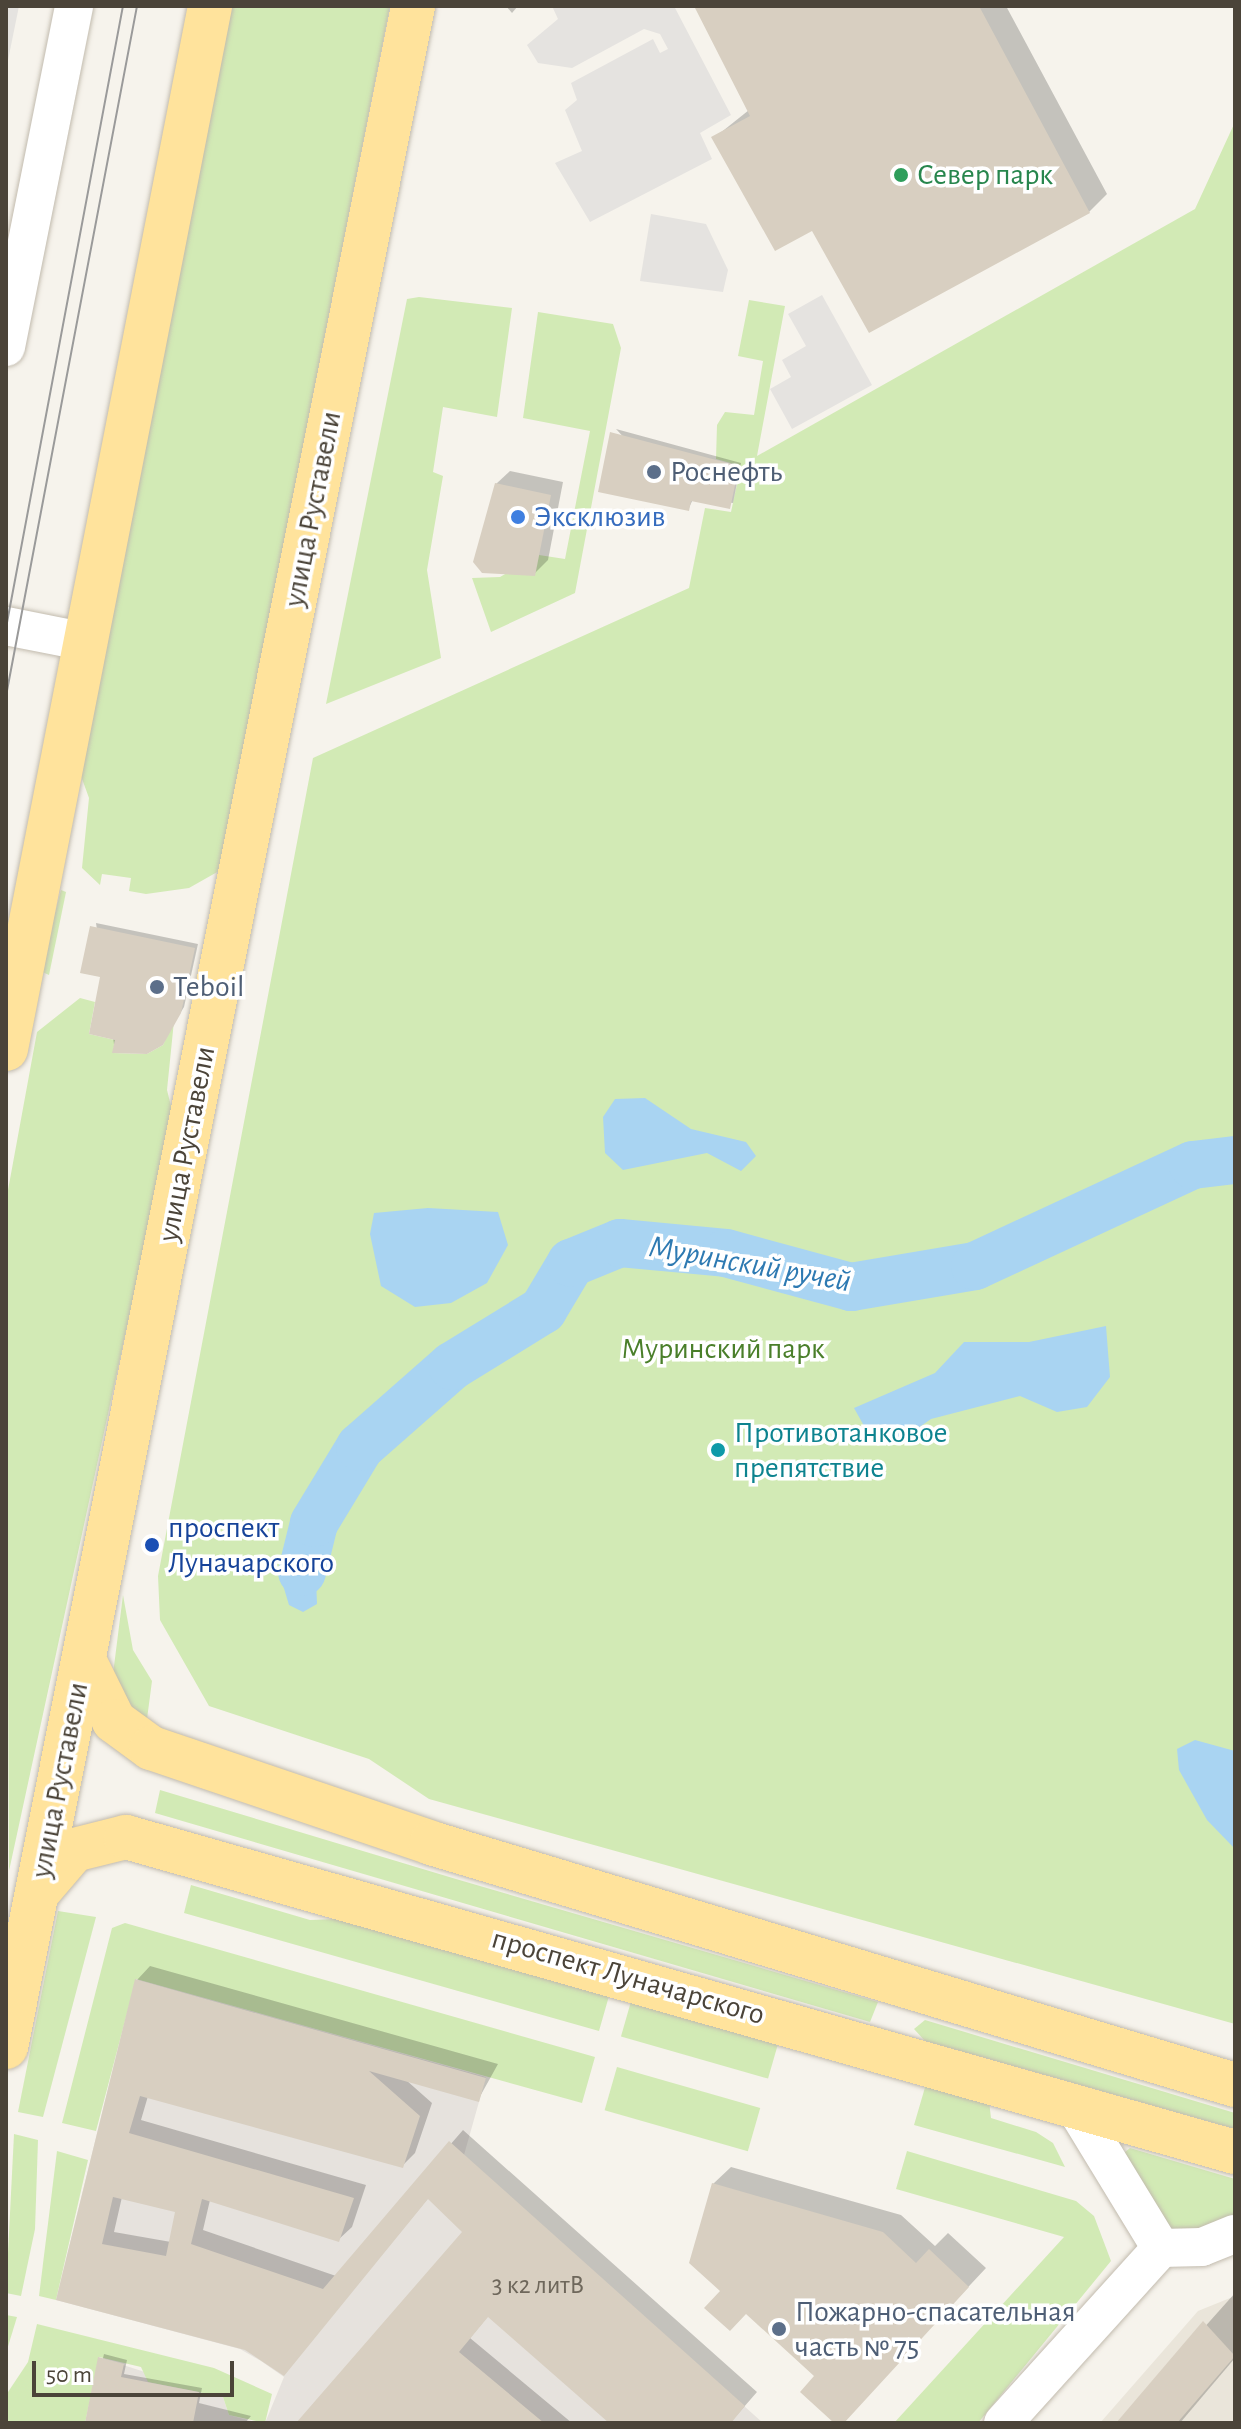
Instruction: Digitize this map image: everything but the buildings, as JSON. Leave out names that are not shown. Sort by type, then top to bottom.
[{"type":"main road","points":[[6,1049],[210,6]]},
{"type":"main road","name":"улица Руставели","points":[[6,2047],[413,6]]},
{"type":"main road","points":[[84,1660],[114,1721],[151,1748],[431,1843],[1235,2085]]},
{"type":"main road","name":"проспект Луначарского","points":[[38,1893],[74,1850],[126,1837],[1235,2152]]},
{"type":"main road","points":[[882,2050],[890,2011],[914,1988]]},
{"type":"street","points":[[6,347],[74,6]]},
{"type":"street","points":[[6,626],[87,642]]},
{"type":"street","points":[[1073,2104],[1161,2248]]},
{"type":"street","points":[[1003,2423],[1161,2248],[1202,2247],[1235,2234]]},
{"type":"shaded area","points":[[6,6],[19,6],[6,70]]},
{"type":"shaded area","points":[[552,6],[674,6],[731,115],[700,133],[712,159],[590,222],[555,163],[582,151],[565,110],[577,100],[571,83],[653,39],[660,53],[668,49],[660,34],[644,29],[572,68],[538,63],[527,45],[558,19]]},
{"type":"shaded area","points":[[651,214],[706,224],[728,270],[723,292],[640,281]]},
{"type":"shaded area","points":[[822,295],[872,385],[792,429],[770,389],[791,377],[782,360],[806,346],[788,314]]},
{"type":"shaded area","points":[[135,1979],[486,2077],[464,2155],[763,2423],[265,2423],[284,2377],[261,2361],[240,2349],[56,2300]]},
{"type":"shaded area","points":[[1235,2296],[1235,2423],[1100,2423],[1198,2311]]},
{"type":"shaded area","points":[[98,2357],[223,2397],[229,2415],[259,2423],[85,2423]]},
{"type":"green space","points":[[232,6],[390,6],[219,871],[189,888],[146,894],[129,891],[131,878],[102,874],[100,885],[82,868],[89,798],[81,776]]},
{"type":"green space","name":"Муринский парк","points":[[1235,122],[1235,2024],[429,1799],[369,1759],[209,1706],[160,1620],[158,1576],[313,758],[689,588],[705,508],[731,512],[741,466],[716,459],[717,425],[725,412],[754,415],[763,361],[738,356],[749,300],[785,306],[757,456],[1195,209]]},
{"type":"green space","points":[[419,297],[512,308],[497,417],[443,407],[433,472],[443,476],[427,570],[441,658],[326,704],[407,299]]},
{"type":"green space","points":[[538,312],[613,324],[621,348],[575,593],[491,632],[472,578],[500,577],[539,555],[565,559],[590,431],[523,418]]},
{"type":"green space","points":[[61,890],[66,892],[49,975],[40,971]]},
{"type":"green space","points":[[80,998],[95,1002],[89,1034],[115,1040],[113,1053],[147,1054],[163,1045],[174,1021],[167,1090],[173,1114],[9,1871],[6,1201],[37,1032]]},
{"type":"green space","points":[[123,1595],[133,1650],[152,1681],[147,1719],[129,1710],[113,1674]]},
{"type":"green space","points":[[160,1790],[878,2002],[870,2022],[155,1813]]},
{"type":"green space","points":[[191,1885],[310,1920],[365,1918],[611,1989],[599,2031],[184,1913]]},
{"type":"green space","points":[[58,1911],[96,1917],[43,2117],[18,2112]]},
{"type":"green space","points":[[125,1923],[595,2057],[582,2103],[136,1979],[96,2131],[62,2123],[112,1928]]},
{"type":"green space","points":[[632,1998],[779,2040],[768,2079],[621,2036]]},
{"type":"green space","points":[[925,2020],[1235,2113],[1235,2129],[925,2041],[914,2029]]},
{"type":"green space","points":[[617,2067],[760,2108],[748,2151],[605,2110]]},
{"type":"green space","points":[[926,2084],[989,2101],[991,2118],[1036,2132],[1053,2143],[1065,2167],[914,2125]]},
{"type":"green space","points":[[14,2134],[38,2140],[35,2229],[21,2296],[6,2293]]},
{"type":"green space","points":[[1130,2148],[1235,2179],[1235,2215],[1194,2232],[1171,2229],[1120,2156]]},
{"type":"green space","points":[[57,2151],[88,2160],[56,2300],[39,2296]]},
{"type":"green space","points":[[907,2151],[1076,2201],[1094,2216],[1111,2261],[978,2423],[894,2423],[1064,2237],[896,2189]]},
{"type":"green space","points":[[6,2315],[17,2317],[6,2353]]},
{"type":"green space","points":[[37,2324],[214,2368],[272,2394],[265,2423],[229,2415],[223,2397],[148,2382],[141,2367],[99,2357],[85,2423],[6,2423],[6,2395],[28,2362]]},
{"type":"water","points":[[645,1098],[691,1129],[746,1142],[756,1156],[741,1171],[707,1153],[623,1170],[605,1153],[603,1117],[615,1099]]},
{"type":"water","points":[[428,1208],[498,1212],[508,1245],[487,1283],[451,1303],[415,1307],[381,1286],[370,1234],[374,1213]]},
{"type":"water","points":[[1106,1326],[1110,1377],[1087,1407],[1057,1412],[1020,1396],[931,1419],[901,1440],[873,1442],[854,1408],[935,1373],[964,1342],[1029,1342]]},
{"type":"water","points":[[314,1523],[317,1604],[303,1612],[289,1605],[283,1585],[291,1552]]},
{"type":"water","points":[[1195,1740],[1235,1751],[1235,1849],[1207,1820],[1179,1770],[1177,1749]]},
{"type":"waterway","name":"Муринский ручей","points":[[302,1572],[314,1523],[360,1447],[452,1366],[543,1310],[571,1263],[620,1243],[726,1253],[851,1287],[975,1266],[1193,1165],[1235,1160]]},
{"type":"tram line","points":[[6,628],[123,6]]},
{"type":"tram line","points":[[6,696],[137,6]]},
{"type":"place","name":"Север парк","points":[[901,175]]},
{"type":"place","name":"Роснефть","points":[[654,472]]},
{"type":"place","name":"Эксклюзив","points":[[518,517]]},
{"type":"place","name":"Teboil","points":[[157,987]]},
{"type":"place","name":"Противотанковое препятствие","points":[[718,1450]]},
{"type":"place","name":"проспект Луначарского","points":[[152,1545]]},
{"type":"place","name":"Пожарно-спасательная часть № 75","points":[[779,2329]]}]
